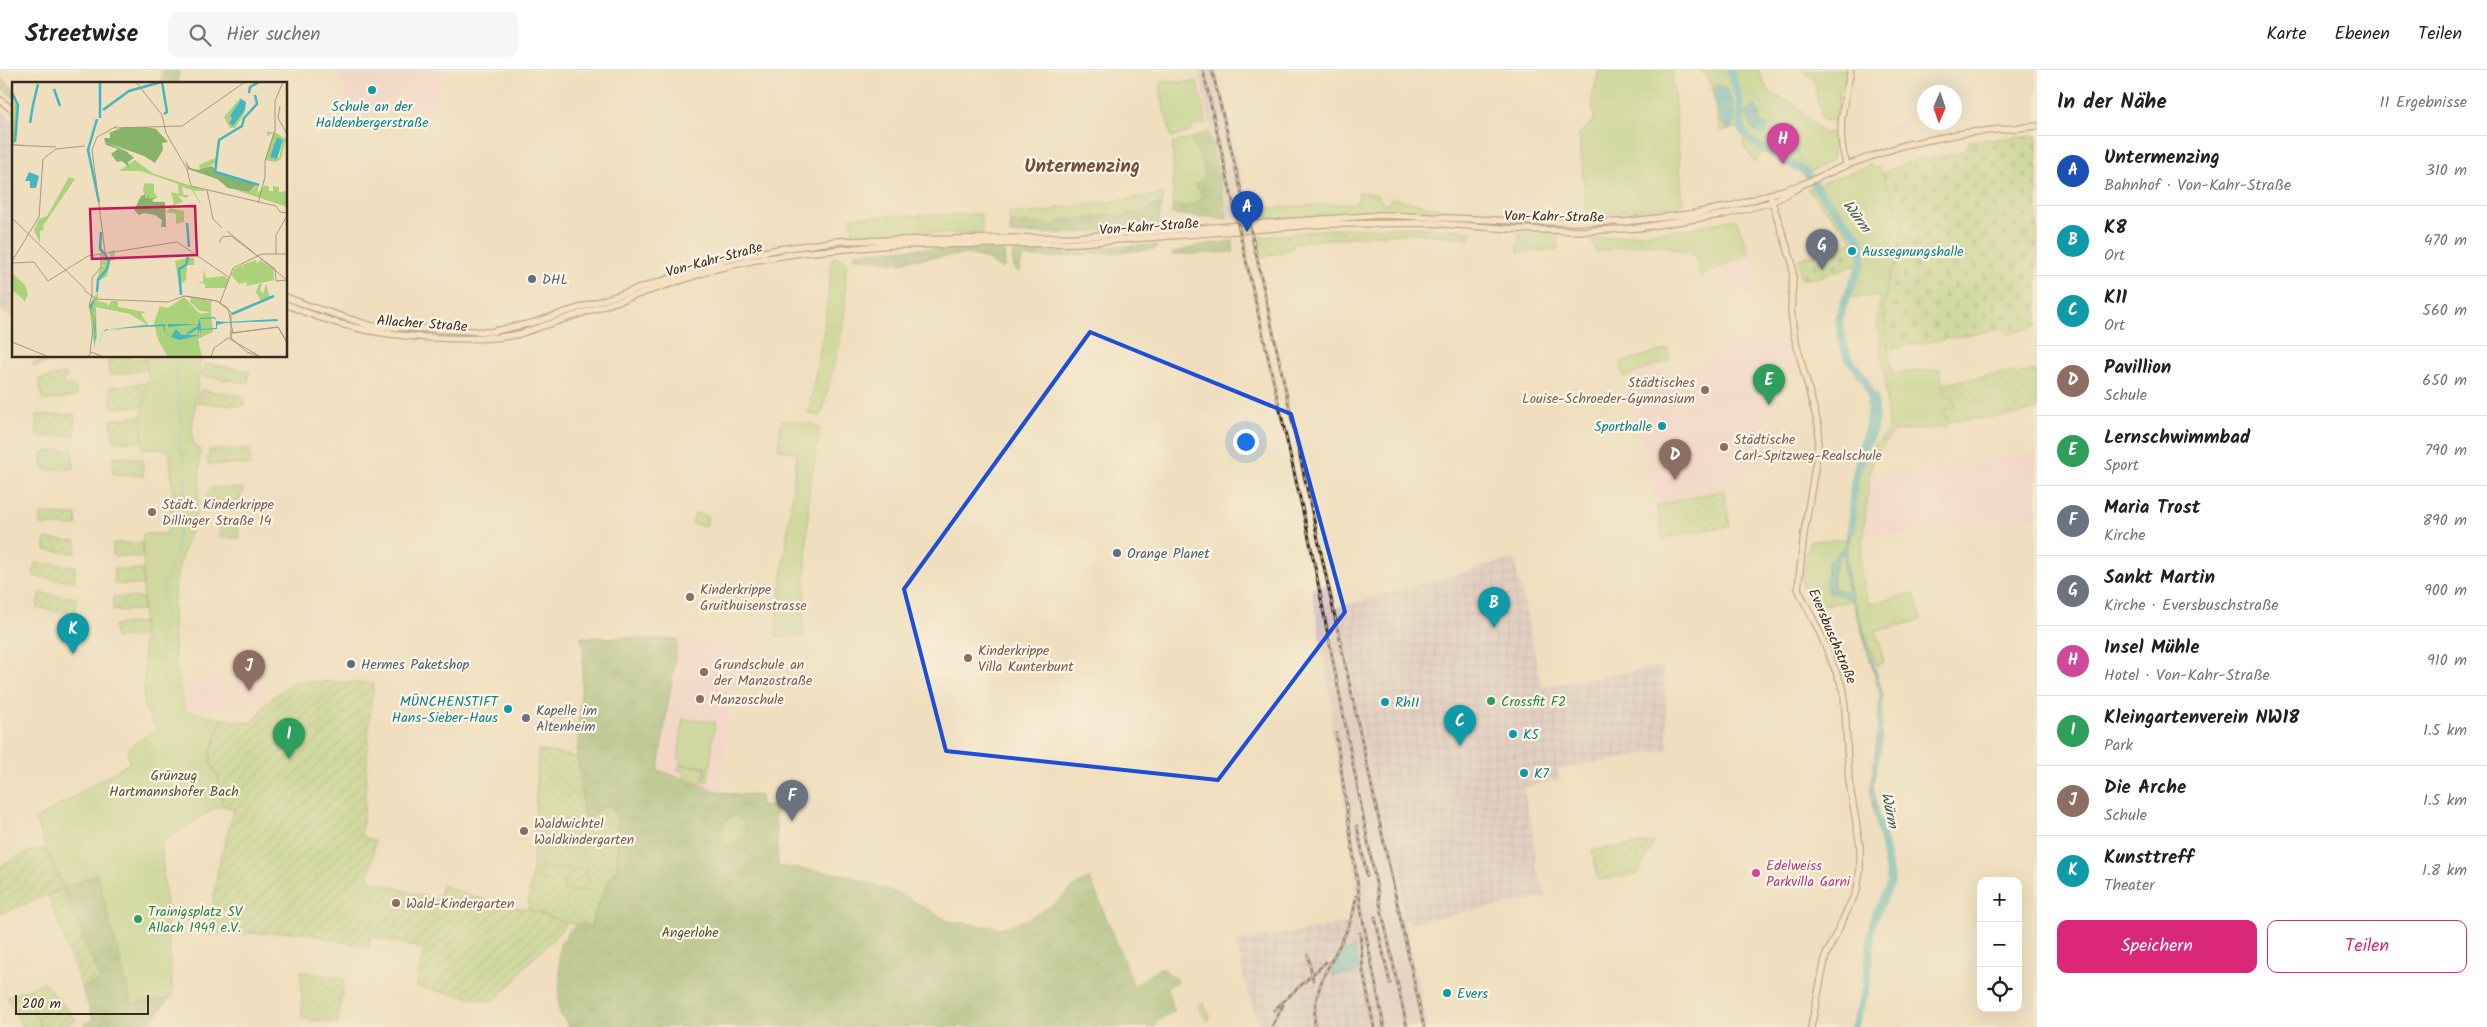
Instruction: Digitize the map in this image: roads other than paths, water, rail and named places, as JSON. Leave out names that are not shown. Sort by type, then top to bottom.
[{"type":"main road","points":[[1847,165],[1841,148],[1840,134],[1851,70]]},
{"type":"main road","points":[[0,100],[12,109]]},
{"type":"main road","name":"Von-Kahr-Straße","points":[[501,330],[532,323],[722,261],[764,251],[825,243],[896,239],[1077,237],[1382,215],[1537,222],[1623,222],[1712,210],[1803,184],[1847,165],[1904,145],[1950,135],[2037,126]]},
{"type":"main road","name":"Von-Kahr-Straße","points":[[501,338],[715,269],[750,260],[800,253],[890,245],[1077,243],[1326,224],[1430,223],[1512,229],[1595,230],[1671,224],[1726,214],[1772,202],[1803,184]]},
{"type":"main road","name":"Eversbuschstraße","points":[[1769,194],[1792,262],[1791,310],[1794,336],[1819,428],[1817,456],[1804,533],[1798,589],[1820,633],[1844,691],[1848,775],[1860,846],[1860,869],[1857,890],[1826,955],[1818,984],[1811,1027]]},
{"type":"main road","name":"Allacher Straße","points":[[288,298],[372,326],[465,332],[501,330]]},
{"type":"main road","name":"Allacher Straße","points":[[288,305],[330,321],[376,334],[464,340],[501,338]]},
{"type":"water","points":[[1716,85],[1725,88],[1734,106],[1734,126],[1729,129],[1723,125],[1718,114],[1714,94]]},
{"type":"water","points":[[1755,105],[1762,116],[1756,119],[1757,121],[1759,120],[1768,126],[1767,132],[1762,136],[1753,129],[1745,112]]},
{"type":"water","points":[[1853,522],[1853,531],[1847,550],[1848,583],[1883,693],[1881,748],[1873,785],[1882,831],[1880,832],[1873,811],[1870,789],[1876,748],[1880,694],[1852,599],[1829,592],[1826,584],[1827,563],[1845,545]],"holes":[[[1844,553],[1843,569],[1848,592],[1835,589],[1833,585],[1834,572],[1839,556]]]},
{"type":"water","points":[[1355,947],[1359,972],[1333,976],[1332,969],[1339,954]]},
{"type":"waterway","points":[[169,82],[171,70]]},
{"type":"waterway","name":"Würm","points":[[1730,70],[1740,103],[1742,130],[1748,138],[1771,153]]},
{"type":"waterway","name":"Würm","points":[[1737,93],[1750,94],[1761,103],[1769,116],[1794,143],[1805,172]]},
{"type":"waterway","points":[[1768,129],[1792,142]]},
{"type":"waterway","name":"Würm","points":[[1775,155],[1805,172],[1858,236],[1862,247],[1862,263],[1845,300],[1839,320],[1844,347],[1849,359],[1864,378],[1871,396],[1869,425],[1860,454],[1853,492],[1852,531]]},
{"type":"waterway","points":[[163,703],[165,691],[160,641],[165,615],[163,586],[175,561],[188,470],[183,464],[185,453],[180,452],[179,438],[183,426],[178,407],[180,398],[175,383],[181,358]]},
{"type":"waterway","name":"Würm","points":[[1861,462],[1876,420],[1874,396]]},
{"type":"waterway","name":"Würm","points":[[1854,1027],[1866,990],[1873,920],[1891,883],[1879,822]]},
{"type":"railway","points":[[1203,70],[1311,547],[1379,899],[1407,1027]]},
{"type":"railway","points":[[1212,70],[1253,240],[1424,1027]]},
{"type":"railway","points":[[1336,734],[1362,915],[1384,1027]]},
{"type":"railway","points":[[1357,826],[1367,876]]},
{"type":"railway","points":[[1315,1027],[1315,1007],[1319,990],[1347,930],[1353,914],[1356,896]]},
{"type":"railway","points":[[1375,917],[1390,983]]},
{"type":"railway","points":[[1360,933],[1363,971],[1374,1027]]},
{"type":"railway","points":[[1308,955],[1313,980]]},
{"type":"railway","points":[[1274,1010],[1326,962]]},
{"type":"railway","points":[[1272,1027],[1283,1005]]},
{"type":"place","name":"Schule an der Haldenbergerstraße","points":[[372,90]]},
{"type":"place","name":"Insel Mühle","points":[[1783,164]]},
{"type":"place","name":"Untermenzing","points":[[1247,232]]},
{"type":"place","name":"Aussegnungshalle","points":[[1852,251]]},
{"type":"place","name":"Sankt Martin","points":[[1822,270]]},
{"type":"place","name":"DHL","points":[[532,279]]},
{"type":"place","name":"Städtisches Louise-Schroeder-Gymnasium","points":[[1705,390]]},
{"type":"place","name":"Lernschwimmbad","points":[[1769,405]]},
{"type":"place","name":"Sporthalle","points":[[1662,426]]},
{"type":"place","name":"Städtische Carl-Spitzweg-Realschule","points":[[1724,447]]},
{"type":"place","name":"Pavillion","points":[[1675,480]]},
{"type":"place","name":"Städt. Kinderkrippe Dillinger Straße 14","points":[[152,512]]},
{"type":"place","name":"Orange Planet","points":[[1117,553]]},
{"type":"place","name":"Kinderkrippe Gruithuisenstrasse","points":[[690,597]]},
{"type":"place","name":"K8","points":[[1494,628]]},
{"type":"place","name":"Kunsttreff","points":[[73,654]]},
{"type":"place","name":"Kinderkrippe Villa Kunterbunt","points":[[968,658]]},
{"type":"place","name":"Hermes Paketshop","points":[[351,664]]},
{"type":"place","name":"Grundschule an der Manzostraße","points":[[704,672]]},
{"type":"place","name":"Die Arche","points":[[249,691]]},
{"type":"place","name":"Manzoschule","points":[[700,699]]},
{"type":"place","name":"Crossfit F2","points":[[1491,701]]},
{"type":"place","name":"RhII","points":[[1385,702]]},
{"type":"place","name":"MÜNCHENSTIFT Hans-Sieber-Haus","points":[[508,709]]},
{"type":"place","name":"Kapelle im Altenheim","points":[[526,718]]},
{"type":"place","name":"K5","points":[[1513,734]]},
{"type":"place","name":"K11","points":[[1460,746]]},
{"type":"place","name":"Kleingartenverein NW18","points":[[289,759]]},
{"type":"place","name":"K7","points":[[1524,773]]},
{"type":"place","name":"Maria Trost","points":[[792,821]]},
{"type":"place","name":"Waldwichtel Waldkindergarten","points":[[524,831]]},
{"type":"place","name":"Edelweiss Parkvilla Garni","points":[[1756,873]]},
{"type":"place","name":"Wald-Kindergarten","points":[[396,903]]},
{"type":"place","name":"Trainigsplatz SV Allach 1949 e.V.","points":[[138,919]]},
{"type":"place","name":"Evers","points":[[1447,993]]},
{"type":"district","name":"Untermenzing","points":[[1082,165]]},
{"type":"park label","name":"Grünzug Hartmannshofer Bach","points":[[174,784]]},
{"type":"park label","name":"Angerlohe","points":[[690,932]]}]
